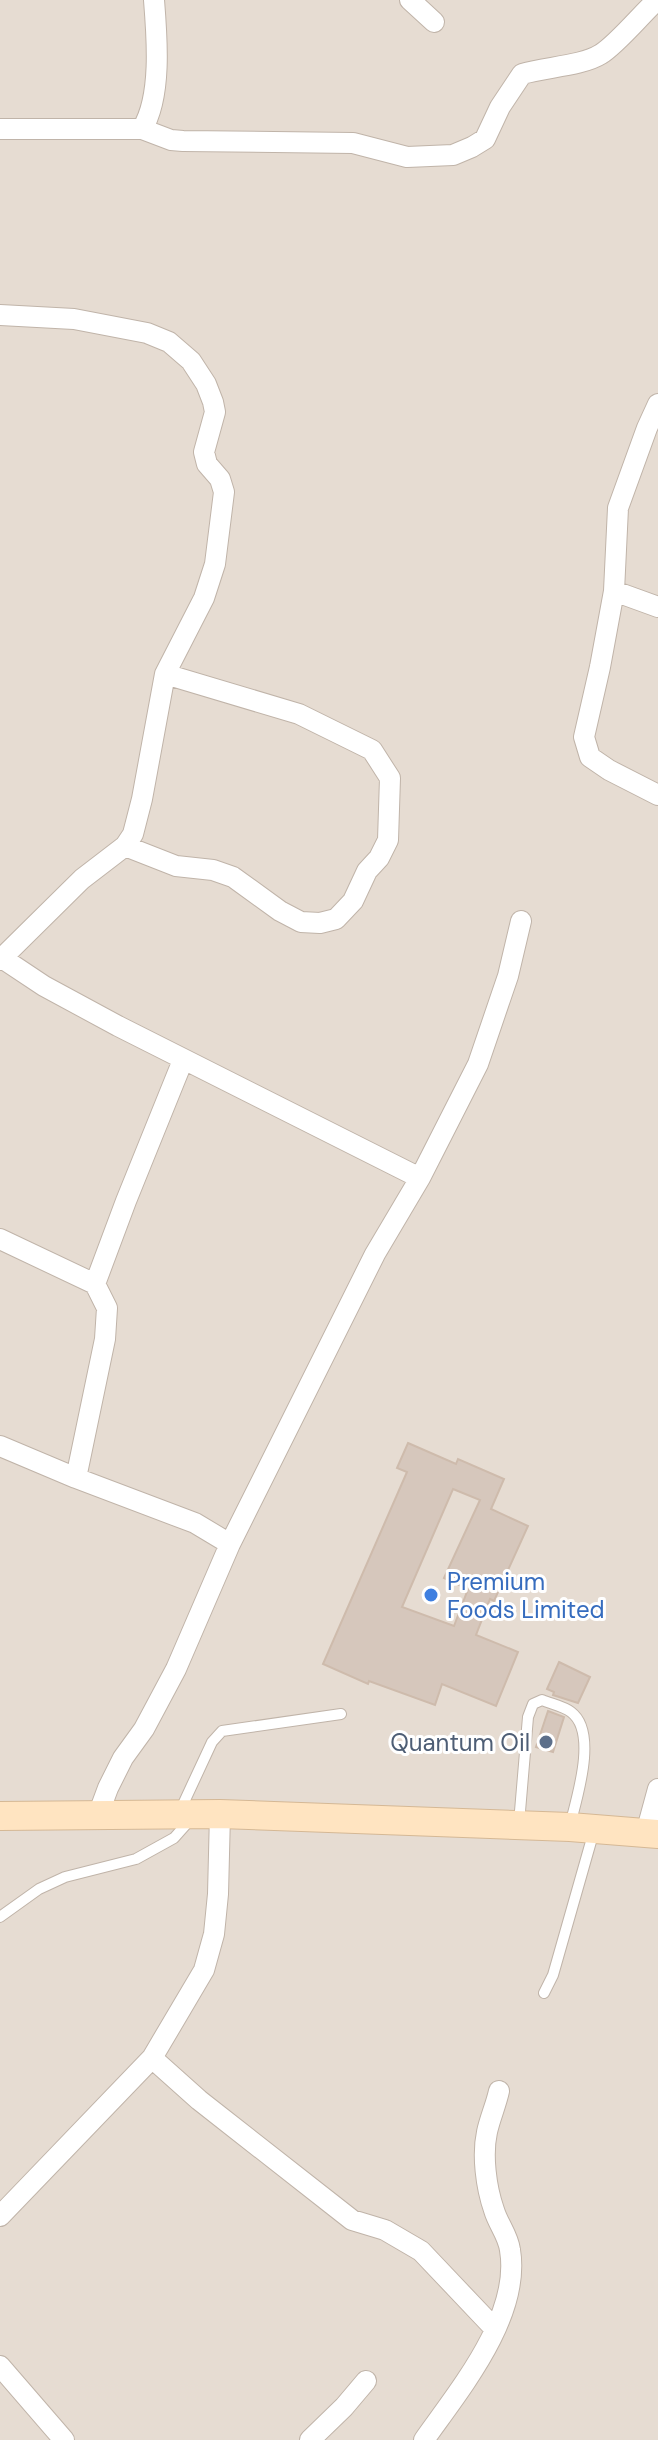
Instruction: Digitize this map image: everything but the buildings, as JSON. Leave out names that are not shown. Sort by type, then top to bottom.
[{"type":"main road","points":[[0,1816],[198,1814],[519,1825],[652,1834]]},
{"type":"street","points":[[142,129],[150,112],[155,70],[154,0]]},
{"type":"street","points":[[410,0],[434,22]]},
{"type":"street","points":[[0,129],[142,129],[171,140],[345,142],[364,144],[407,157],[453,155],[485,139],[500,107],[522,74],[576,64],[601,54],[655,1]]},
{"type":"street","points":[[0,315],[74,319],[147,333],[169,342],[191,361],[213,402],[215,412],[205,443],[204,458],[220,479],[224,492],[215,564],[204,598],[165,674],[133,834],[125,846],[82,879],[1,959],[44,986],[183,1060],[420,1178]]},
{"type":"street","points":[[658,404],[618,508],[614,591],[584,737],[590,757],[658,795]]},
{"type":"street","points":[[614,591],[658,607]]},
{"type":"street","points":[[125,846],[176,866],[213,870],[233,877],[280,911],[301,922],[320,923],[336,919],[353,901],[367,871],[379,858],[388,840],[390,778],[372,750],[299,714],[165,674]]},
{"type":"street","points":[[98,1815],[123,1758],[144,1729],[176,1669],[230,1544],[375,1254],[420,1178],[478,1064],[508,976],[521,921]]},
{"type":"street","points":[[95,1284],[183,1060]]},
{"type":"street","points":[[0,1239],[95,1284],[107,1308],[105,1339],[76,1478]]},
{"type":"street","points":[[0,1446],[195,1523],[230,1544]]},
{"type":"street","points":[[652,1834],[658,1789]]},
{"type":"street","points":[[0,2216],[152,2058],[204,1970],[215,1921],[198,1814]]},
{"type":"street","points":[[152,2058],[199,2100],[352,2220],[385,2230],[421,2251],[495,2329]]},
{"type":"street","points":[[424,2440],[480,2358],[495,2329],[511,2279],[510,2250],[494,2212],[487,2174],[487,2132],[499,2091]]},
{"type":"street","points":[[0,2366],[64,2440]]},
{"type":"street","points":[[310,2440],[366,2381]]},
{"type":"lane","points":[[519,1825],[528,1717],[533,1704],[542,1700],[569,1710],[579,1719],[584,1733],[582,1828],[553,1975],[544,1993]]},
{"type":"lane","points":[[0,1917],[39,1889],[65,1877],[136,1859],[174,1838],[198,1814],[212,1742],[222,1731],[341,1714]]},
{"type":"shaded area","points":[[0,0],[658,0],[658,2440],[0,2440]]},
{"type":"place","name":"Premium Foods Limited","points":[[431,1595]]},
{"type":"place","name":"Quantum Oil","points":[[546,1742]]}]
